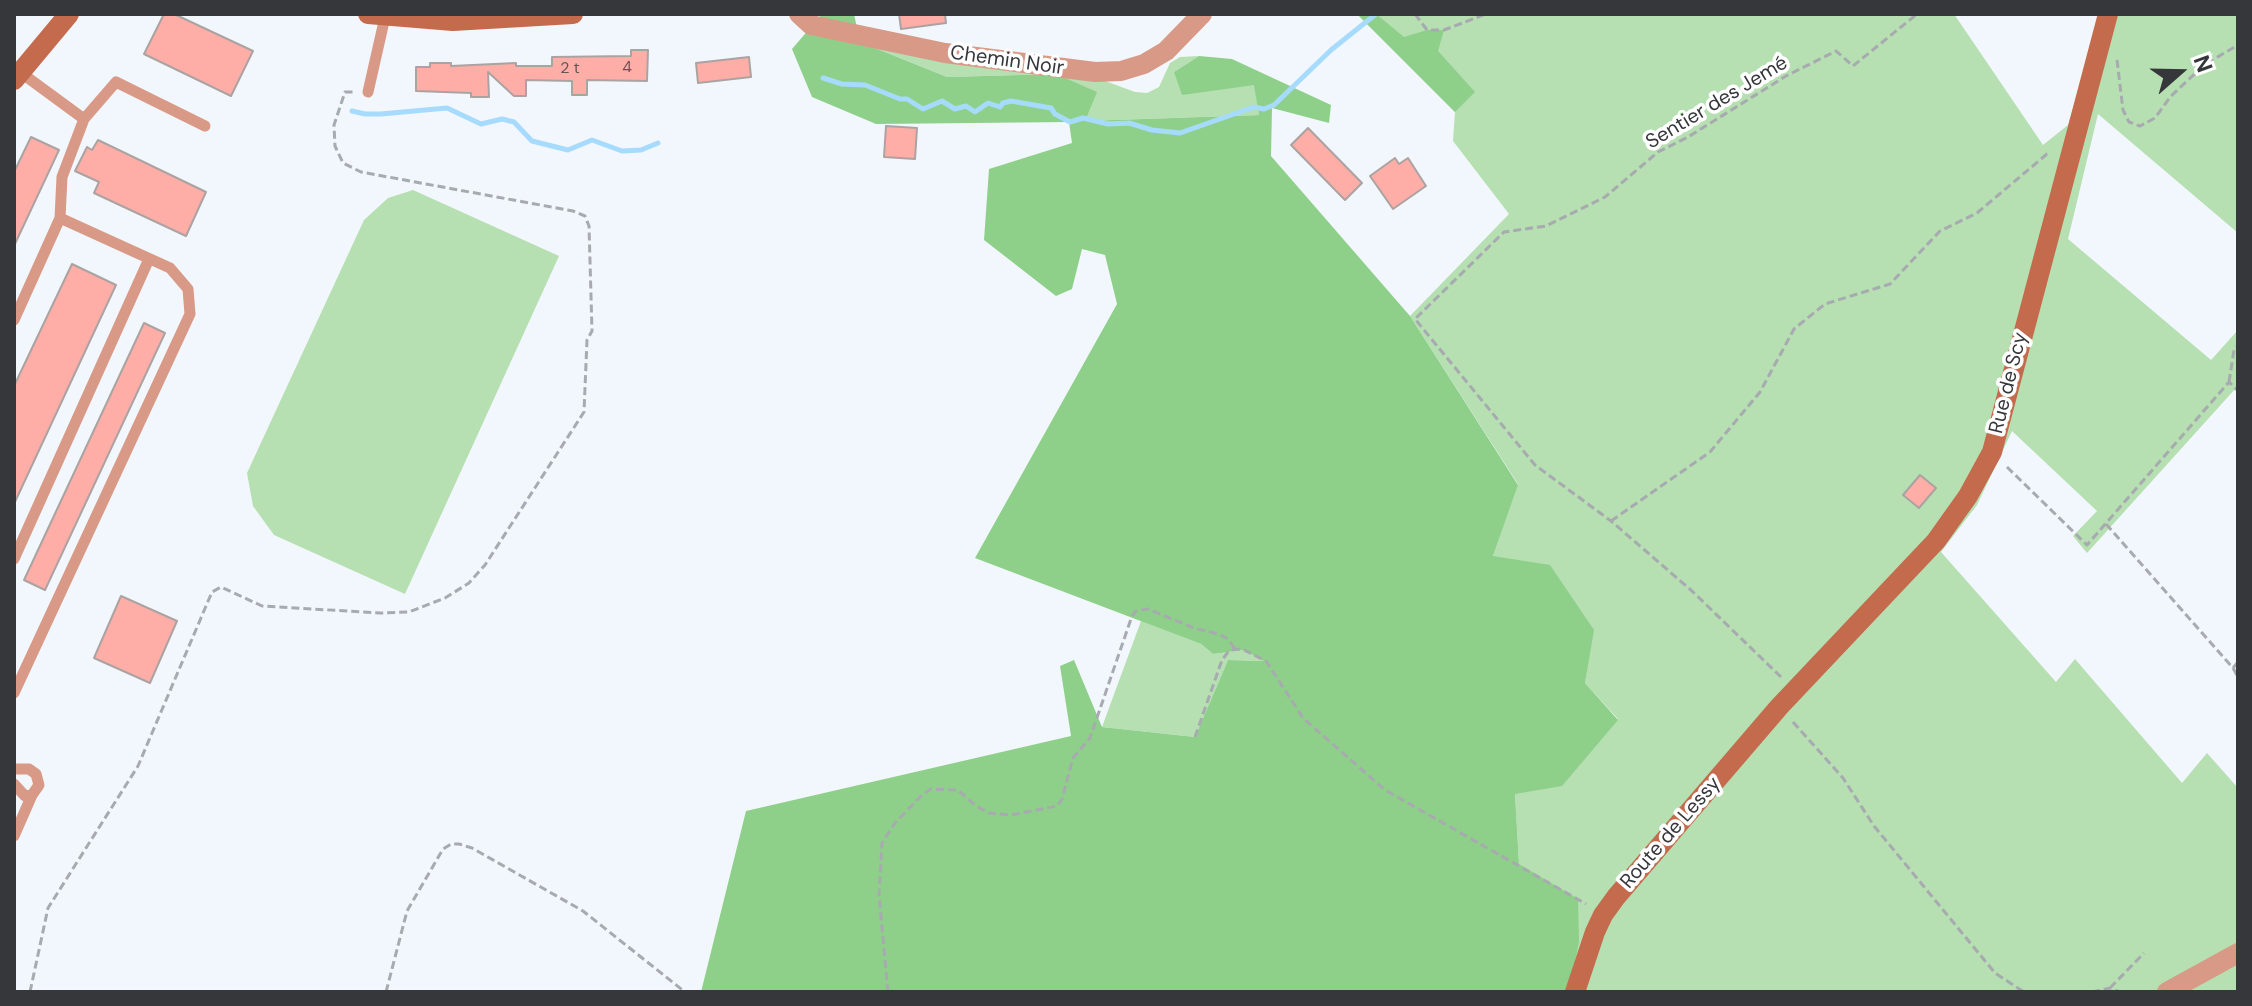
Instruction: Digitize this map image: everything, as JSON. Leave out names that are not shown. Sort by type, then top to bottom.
[{"type":"street","points":[[17,76],[69,14]]},
{"type":"street","points":[[388,16],[453,21],[573,14]]},
{"type":"street","name":"Chemin Noir","points":[[799,14],[811,25],[945,53],[1095,72],[1121,71],[1144,64],[1166,51],[1202,14]]},
{"type":"street","name":"Rue de Scy","points":[[1795,690],[1936,541],[1968,496],[1992,452],[2105,23]]},
{"type":"street","name":"Route de Lessy","points":[[1575,992],[1603,915],[1795,690]]},
{"type":"street","points":[[2167,992],[2238,953]]},
{"type":"lane","points":[[368,92],[388,16]]},
{"type":"lane","points":[[17,76],[84,119]]},
{"type":"lane","points":[[14,320],[60,218],[62,177],[84,119],[116,82],[205,126]]},
{"type":"lane","points":[[14,693],[190,314],[188,289],[170,268],[60,218]]},
{"type":"lane","points":[[14,559],[149,259]]},
{"type":"lane","points":[[14,769],[29,769],[36,774],[39,785],[14,836]]},
{"type":"lane","points":[[14,784],[25,796],[32,795]]},
{"type":"path","points":[[1415,14],[1427,30],[1444,30],[1486,14]]},
{"type":"path","name":"Sentier des Jemé","points":[[1611,521],[1535,465],[1415,319],[1504,232],[1546,226],[1605,197],[1658,152],[1688,137],[1786,76],[1836,51],[1853,66],[1917,14]]},
{"type":"path","points":[[2105,23],[2112,38],[2123,110],[2129,122],[2140,126],[2155,118],[2171,96],[2204,65],[2238,45]]},
{"type":"path","points":[[30,992],[48,908],[138,766],[212,592],[221,587],[262,606],[380,613],[409,612],[445,598],[469,583],[485,565],[584,412],[587,340],[592,331],[589,226],[585,216],[573,211],[361,172],[343,163],[335,146],[334,125],[345,92],[368,92]]},
{"type":"path","points":[[1795,690],[1692,591],[1611,521],[1710,452],[1760,392],[1794,329],[1825,304],[1890,284],[1940,231],[1977,213],[2047,154],[2069,155]]},
{"type":"path","points":[[1992,452],[2087,545],[2229,382],[2234,350],[2238,345]]},
{"type":"path","points":[[2229,382],[2238,391]]},
{"type":"path","points":[[2106,524],[2238,677]]},
{"type":"path","points":[[888,992],[879,895],[882,843],[895,823],[922,795],[931,789],[958,790],[989,813],[1011,815],[1057,806],[1062,799],[1073,758],[1090,738],[1136,611],[1148,609],[1194,628],[1218,634],[1228,639],[1235,649]]},
{"type":"path","points":[[1195,737],[1222,660],[1228,652],[1244,650],[1266,661],[1303,718],[1385,790],[1519,864],[1603,915]]},
{"type":"path","points":[[2233,668],[2238,662]]},
{"type":"path","points":[[1779,707],[1843,778],[1874,826],[1995,973],[2024,992]]},
{"type":"path","points":[[386,992],[407,911],[443,849],[451,844],[472,848],[583,911],[685,992]]},
{"type":"path","points":[[2092,992],[2110,988],[2144,953]]},
{"type":"path","points":[[2110,988],[2120,992]]},
{"type":"green space","points":[[822,14],[854,14],[860,42],[947,77],[1056,74],[1097,92],[1085,121],[1259,115],[1254,85],[1182,95],[1174,72],[1199,56],[1232,59],[1331,105],[1329,123],[1272,108],[1271,156],[1410,316],[1518,485],[1493,556],[1550,565],[1594,630],[1585,683],[1618,720],[1562,786],[1515,794],[1519,864],[1578,899],[1579,942],[1569,992],[701,992],[746,811],[1071,736],[1060,666],[1074,660],[1102,727],[1195,737],[1228,660],[1264,661],[1244,650],[1213,654],[1201,644],[975,558],[1117,304],[1105,255],[1082,249],[1072,289],[1056,296],[984,240],[989,169],[1072,143],[1069,122],[876,124],[812,97],[792,49]]},
{"type":"green space","points":[[1357,14],[1954,14],[2043,145],[2068,125],[2101,14],[2238,14],[2238,233],[2098,114],[2068,239],[2211,360],[2238,330],[2236,388],[2087,553],[2073,536],[2097,511],[2012,431],[1977,505],[1941,552],[2056,682],[2075,659],[2182,783],[2207,753],[2238,788],[2238,992],[1569,992],[1519,864],[1515,793],[1618,719],[1585,683],[1593,630],[1493,556],[1518,484],[1410,316],[1509,214],[1453,141],[1455,112]]},
{"type":"green space","points":[[1357,14],[1376,14],[1404,37],[1427,30],[1444,30],[1438,51],[1475,92],[1455,112]]},
{"type":"green space","points":[[860,42],[1097,78],[1135,92],[1147,93],[1159,87],[1170,63],[1180,57],[1199,56],[1174,72],[1255,85],[1259,115],[1084,121],[1056,74],[947,77]]},
{"type":"green space","points":[[413,190],[559,256],[405,594],[274,535],[253,506],[247,473],[364,220],[388,198]]},
{"type":"green space","points":[[1141,621],[1201,644],[1213,654],[1244,650],[1266,661],[1228,660],[1195,737],[1102,727]]},
{"type":"building","points":[[164,14],[174,14],[253,51],[231,96],[144,54]]},
{"type":"building","points":[[899,14],[945,14],[946,23],[901,29]]},
{"type":"building","points":[[631,50],[648,50],[647,81],[587,80],[587,95],[572,95],[572,81],[526,80],[526,96],[514,96],[488,72],[489,97],[471,97],[471,93],[416,91],[416,67],[430,67],[430,63],[451,63],[451,66],[516,63],[516,66],[552,66],[552,57],[631,56]]},
{"type":"building","points":[[749,57],[751,77],[698,83],[696,63]]},
{"type":"building","points":[[886,126],[917,128],[915,159],[884,157]]},
{"type":"building","points":[[1308,128],[1362,183],[1345,200],[1291,145]]},
{"type":"building","points":[[31,137],[59,150],[14,246],[14,172]]},
{"type":"building","points":[[98,140],[206,192],[186,236],[94,193],[99,182],[75,171],[87,147],[92,150]]},
{"type":"building","points":[[1395,158],[1399,164],[1408,158],[1426,186],[1393,209],[1370,176]]},
{"type":"building","points":[[72,264],[116,285],[14,504],[14,386]]},
{"type":"building","points":[[144,323],[165,333],[45,590],[24,580]]},
{"type":"building","points":[[1920,475],[1936,488],[1919,508],[1903,495]]},
{"type":"building","points":[[121,596],[177,621],[150,683],[94,658]]},
{"type":"waterway","points":[[823,78],[842,84],[865,85],[907,99],[923,109],[942,101],[955,109],[966,106],[975,112],[988,103],[1000,107],[1011,101],[1051,108],[1055,114],[1070,122],[1083,118],[1180,133],[1254,107],[1264,109],[1274,105],[1331,50],[1376,14]]},
{"type":"waterway","points":[[352,111],[381,114],[447,108],[481,124],[502,119],[514,122],[532,141],[568,150],[592,140],[622,151],[641,150],[658,143]]}]
